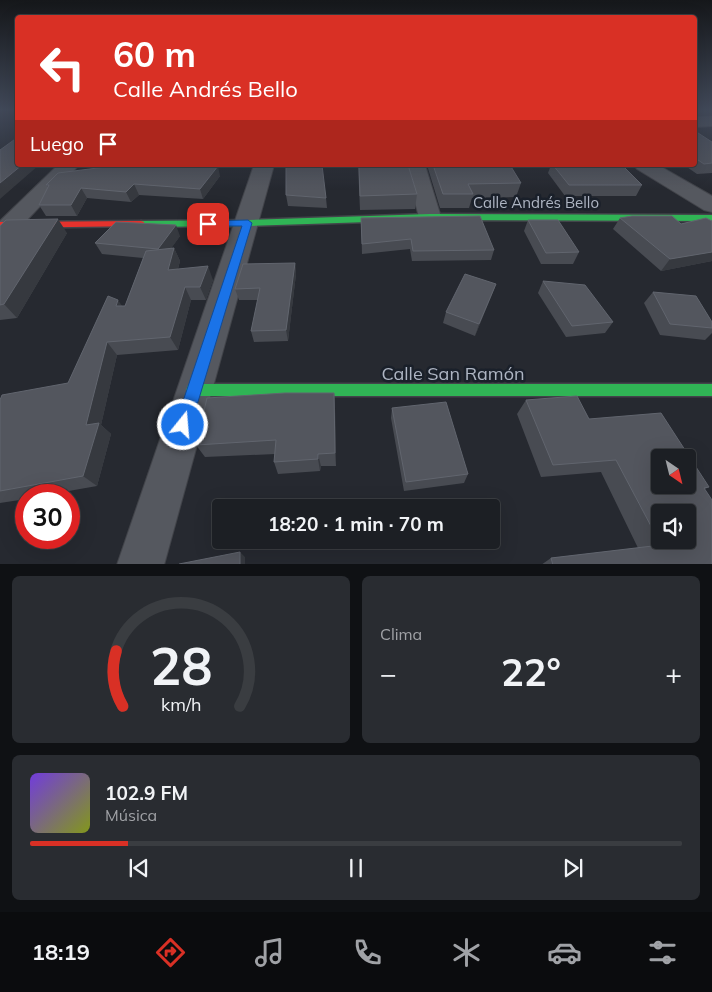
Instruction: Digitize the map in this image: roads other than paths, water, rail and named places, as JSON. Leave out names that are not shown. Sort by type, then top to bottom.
[{"type":"street","points":[[3,228],[67,167]]},
{"type":"street","points":[[140,564],[193,390],[248,223],[263,167]]},
{"type":"street","points":[[416,167],[430,217]]},
{"type":"street","points":[[647,167],[712,205]]},
{"type":"street","name":"Calle Andrés Bello","points":[[3,228],[430,217],[712,218]]},
{"type":"street","name":"Calle San Ramón","points":[[193,390],[712,390]]}]
